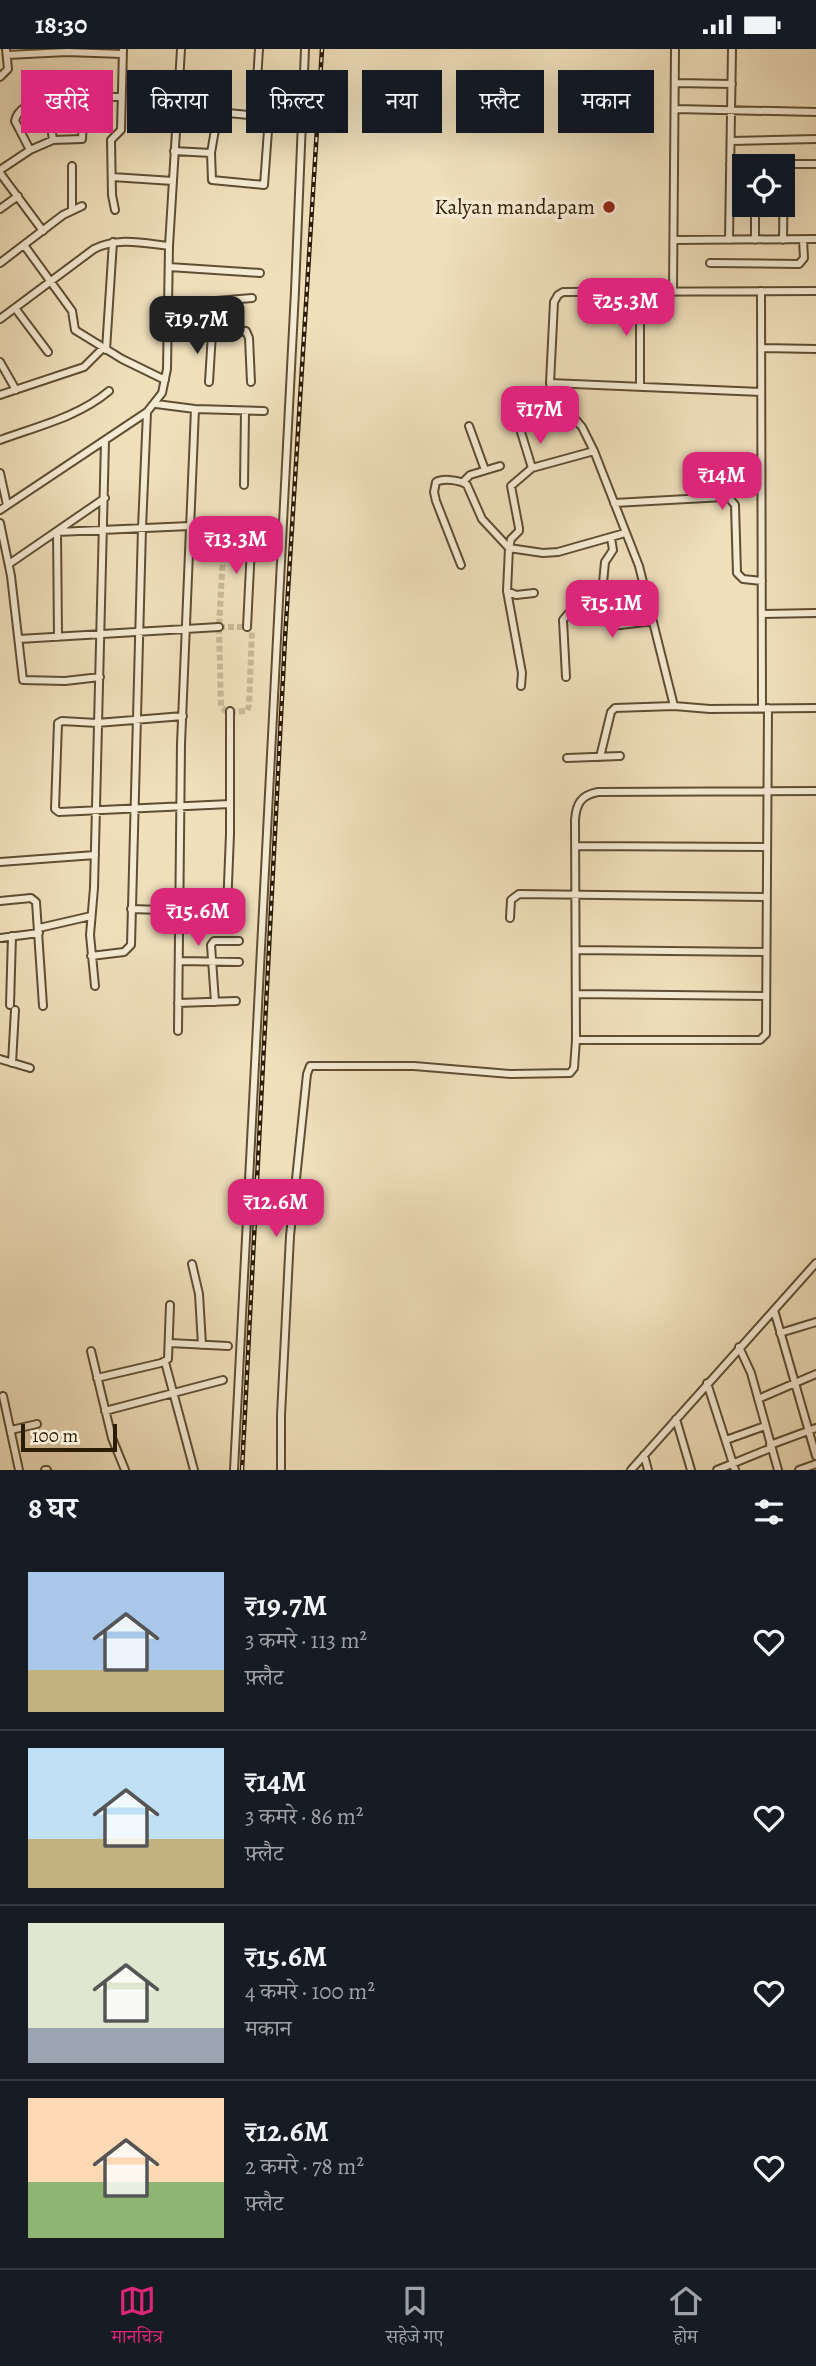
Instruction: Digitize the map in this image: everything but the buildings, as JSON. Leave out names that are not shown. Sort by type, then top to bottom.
[{"type":"street","points":[[0,510],[148,412],[162,393],[167,369],[169,246],[181,49]]},
{"type":"street","points":[[258,70],[259,49]]},
{"type":"street","points":[[234,1470],[295,291],[304,49]]},
{"type":"street","points":[[673,290],[675,49]]},
{"type":"street","points":[[729,240],[732,49]]},
{"type":"street","points":[[0,77],[8,69],[7,52],[123,51],[121,130],[111,140],[115,210]]},
{"type":"street","points":[[675,83],[732,84]]},
{"type":"street","points":[[113,97],[121,97]]},
{"type":"street","points":[[675,109],[816,112]]},
{"type":"street","points":[[218,111],[269,117],[264,185],[212,180],[211,153],[218,111]]},
{"type":"street","points":[[21,113],[15,118],[21,131]]},
{"type":"street","points":[[22,133],[30,150]]},
{"type":"street","points":[[52,133],[53,140]]},
{"type":"street","points":[[43,231],[0,171],[30,150],[53,140],[82,139],[82,133]]},
{"type":"street","points":[[731,141],[816,139]]},
{"type":"street","points":[[174,151],[211,153]]},
{"type":"street","points":[[795,164],[816,164]]},
{"type":"street","points":[[72,166],[72,209]]},
{"type":"street","points":[[112,177],[173,181]]},
{"type":"street","points":[[0,209],[18,196]]},
{"type":"street","points":[[0,264],[72,209],[82,206]]},
{"type":"street","points":[[755,217],[755,240]]},
{"type":"street","points":[[783,217],[783,240]]},
{"type":"street","points":[[674,240],[816,239]]},
{"type":"street","points":[[0,319],[94,249],[120,240],[169,246]]},
{"type":"street","points":[[710,263],[799,264],[804,258],[803,240]]},
{"type":"street","points":[[0,395],[84,367],[105,349],[113,241]]},
{"type":"street","points":[[24,245],[72,311],[75,330],[165,380]]},
{"type":"street","points":[[169,267],[260,273]]},
{"type":"street","points":[[640,290],[640,387]]},
{"type":"street","points":[[674,706],[639,566],[582,427],[551,391],[554,302],[558,295],[566,291],[816,291]]},
{"type":"street","points":[[576,1040],[760,1040],[766,1034],[768,792],[762,614],[761,291]]},
{"type":"street","points":[[168,305],[252,298]]},
{"type":"street","points":[[15,308],[48,352]]},
{"type":"street","points":[[168,337],[242,330],[248,333],[251,382]]},
{"type":"street","points":[[209,382],[212,333]]},
{"type":"street","points":[[761,348],[816,349]]},
{"type":"street","points":[[0,362],[16,390]]},
{"type":"street","points":[[550,383],[761,392]]},
{"type":"street","points":[[0,440],[73,415],[109,391]]},
{"type":"street","points":[[532,468],[517,419],[551,391]]},
{"type":"street","points":[[156,404],[195,409],[264,411]]},
{"type":"street","points":[[178,1031],[180,806],[195,409]]},
{"type":"street","points":[[244,485],[245,411]]},
{"type":"street","points":[[91,955],[128,950],[131,945],[142,528],[148,412]]},
{"type":"street","points":[[469,426],[485,470]]},
{"type":"street","points":[[95,986],[91,955],[91,916],[95,855],[105,441]]},
{"type":"street","points":[[521,686],[522,673],[508,591],[509,548],[511,539],[519,531],[511,486],[532,468],[594,451]]},
{"type":"street","points":[[463,482],[470,475],[500,466]]},
{"type":"street","points":[[0,474],[7,505]]},
{"type":"street","points":[[461,565],[434,492],[434,486],[439,480],[463,482],[470,489],[476,511],[509,548],[543,553],[558,552],[625,533]]},
{"type":"street","points":[[614,503],[724,497],[730,499],[735,505],[737,573],[743,579],[762,581]]},
{"type":"street","points":[[9,564],[105,498]]},
{"type":"street","points":[[0,523],[11,576],[21,678],[26,682],[100,677]]},
{"type":"street","points":[[57,532],[190,526],[263,526]]},
{"type":"street","points":[[247,627],[253,527]]},
{"type":"street","points":[[57,532],[58,637]]},
{"type":"street","points":[[611,538],[613,550],[605,562],[601,604],[605,619],[612,626],[653,621]]},
{"type":"street","points":[[0,575],[11,576]]},
{"type":"street","points":[[508,591],[516,595],[534,593]]},
{"type":"street","points":[[566,677],[563,620],[568,614],[601,604]]},
{"type":"street","points":[[762,614],[816,613]]},
{"type":"street","points":[[19,639],[219,627]]},
{"type":"street","points":[[600,757],[611,712],[615,708],[816,708]]},
{"type":"street","points":[[131,909],[223,912],[227,909],[230,712]]},
{"type":"street","points":[[183,716],[97,723],[58,723],[54,807],[59,812],[230,804]]},
{"type":"street","points":[[567,758],[620,756]]},
{"type":"street","points":[[281,1470],[281,1415],[290,1236],[310,1066],[430,1066],[511,1074],[570,1073],[575,1068],[576,1040],[575,846],[576,808],[579,801],[590,793],[816,791]]},
{"type":"street","points":[[575,846],[767,847]]},
{"type":"street","points":[[0,862],[95,855]]},
{"type":"street","points":[[509,918],[511,900],[516,895],[766,897]]},
{"type":"street","points":[[0,901],[34,899],[39,931],[43,1006]]},
{"type":"street","points":[[0,938],[39,931],[91,916]]},
{"type":"street","points":[[12,936],[12,1063]]},
{"type":"street","points":[[215,1002],[212,943],[239,941]]},
{"type":"street","points":[[576,950],[766,952]]},
{"type":"street","points":[[179,961],[239,962]]},
{"type":"street","points":[[577,993],[766,996]]},
{"type":"street","points":[[178,1003],[236,1001]]},
{"type":"street","points":[[0,1059],[30,1069]]},
{"type":"street","points":[[631,1470],[816,1263]]},
{"type":"street","points":[[192,1264],[199,1294],[202,1345]]},
{"type":"street","points":[[97,1378],[165,1362],[170,1355],[170,1304]]},
{"type":"street","points":[[774,1310],[812,1429],[816,1456]]},
{"type":"street","points":[[780,1333],[816,1322]]},
{"type":"street","points":[[170,1343],[228,1346]]},
{"type":"street","points":[[739,1347],[751,1373],[778,1470]]},
{"type":"street","points":[[91,1352],[105,1411],[125,1470]]},
{"type":"street","points":[[165,1362],[194,1470]]},
{"type":"street","points":[[758,1399],[816,1374]]},
{"type":"street","points":[[105,1411],[223,1380]]},
{"type":"street","points":[[707,1383],[734,1467]]},
{"type":"street","points":[[3,1396],[19,1470]]},
{"type":"street","points":[[676,1419],[691,1470]]},
{"type":"street","points":[[11,1430],[37,1423]]},
{"type":"street","points":[[726,1440],[765,1426]]},
{"type":"street","points":[[717,1470],[734,1467],[812,1429]]},
{"type":"street","points":[[643,1455],[648,1470]]},
{"type":"street","points":[[799,1470],[816,1464]]},
{"type":"tunnel","points":[[219,627],[247,627],[252,631],[247,711],[227,712],[221,707],[219,627],[223,553]]},
{"type":"railway","points":[[242,1470],[285,639],[322,49]]},
{"type":"place","name":"Kalyan mandapam","points":[[609,207]]}]
